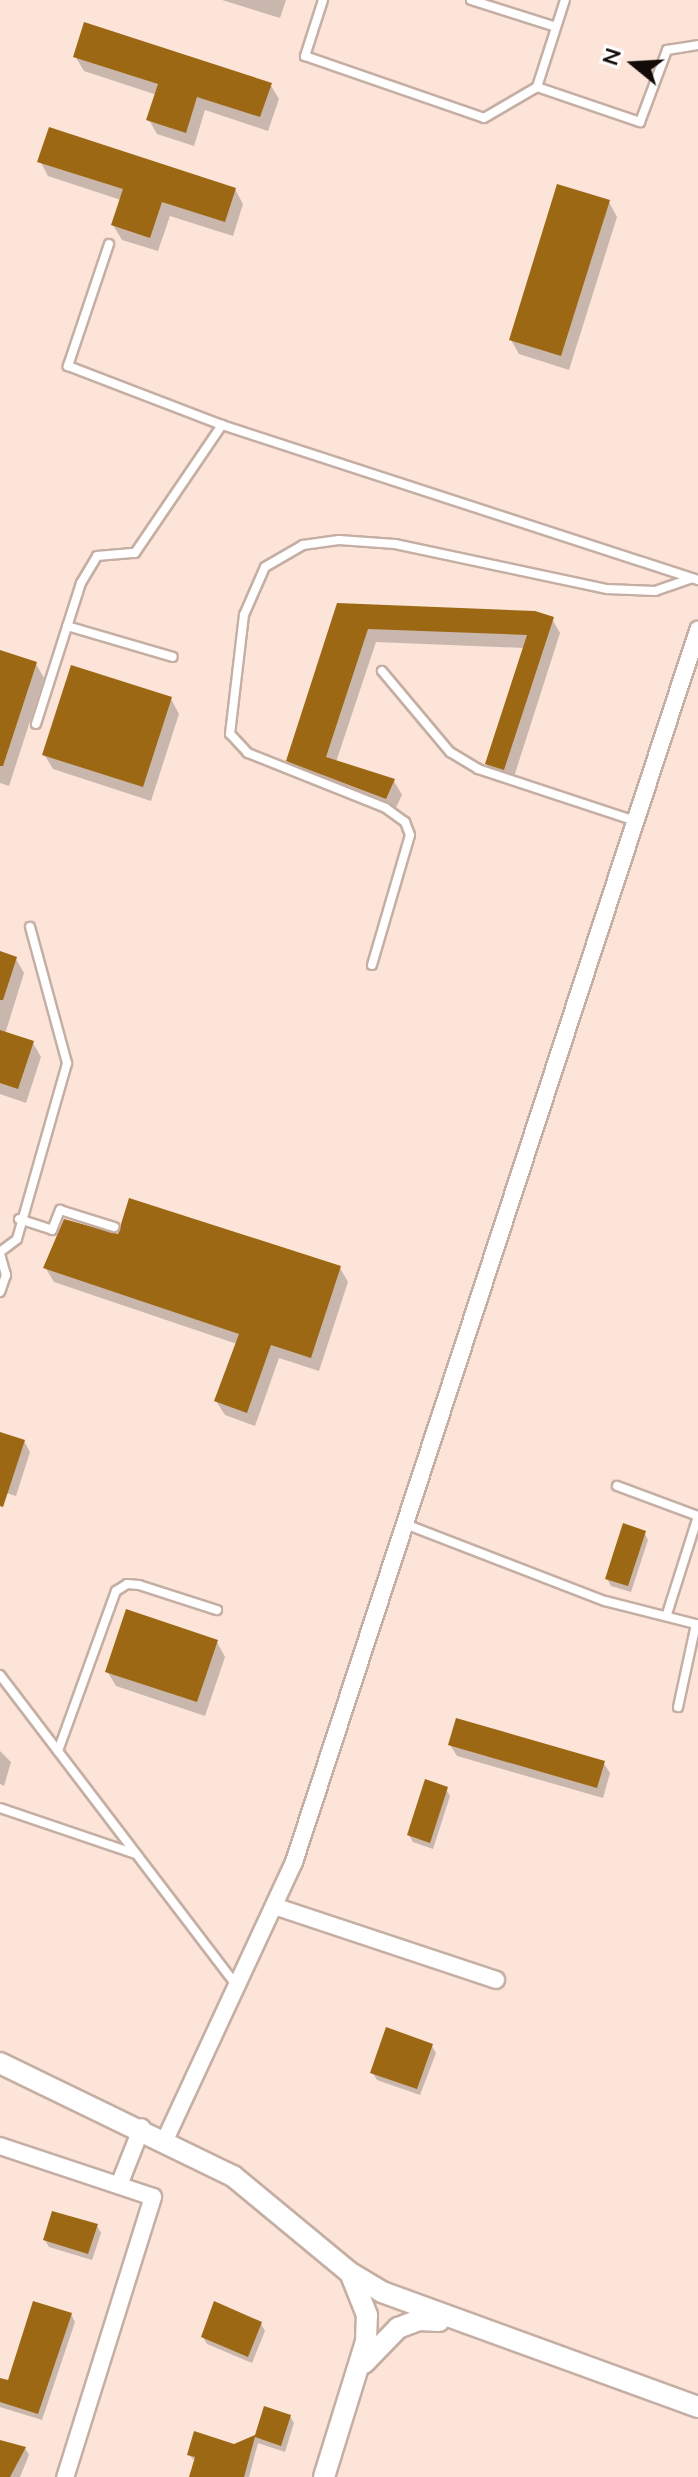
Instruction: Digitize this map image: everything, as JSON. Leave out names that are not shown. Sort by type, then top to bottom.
[{"type":"street","points":[[165,2140],[294,1862],[698,630]]},
{"type":"street","points":[[274,1906],[496,1980]]},
{"type":"street","points":[[0,2063],[142,2127],[233,2176],[349,2272],[453,2322],[698,2407]]},
{"type":"street","points":[[119,2185],[142,2127]]},
{"type":"street","points":[[0,2146],[153,2197],[65,2477]]},
{"type":"street","points":[[324,2477],[357,2373],[367,2315],[349,2272]]},
{"type":"street","points":[[357,2373],[398,2328],[419,2320],[453,2322]]},
{"type":"lane","points":[[323,0],[305,56],[484,118],[537,87],[565,0]]},
{"type":"lane","points":[[471,0],[556,27]]},
{"type":"lane","points":[[537,87],[640,122],[667,50],[698,45]]},
{"type":"lane","points":[[109,244],[68,366],[222,425],[695,579]]},
{"type":"lane","points":[[36,724],[81,583],[97,556],[135,553],[222,425]]},
{"type":"lane","points":[[372,965],[410,835],[405,822],[386,808],[248,753],[230,734],[244,615],[265,567],[303,545],[339,540],[395,544],[607,589],[655,591],[695,579]]},
{"type":"lane","points":[[67,626],[173,657]]},
{"type":"lane","points":[[382,671],[450,752],[469,763],[635,821]]},
{"type":"lane","points":[[0,1292],[6,1275],[0,1253],[17,1239],[19,1219],[67,1063],[30,927]]},
{"type":"lane","points":[[19,1219],[52,1230],[60,1210],[114,1227]]},
{"type":"lane","points":[[617,1486],[698,1516],[667,1614]]},
{"type":"lane","points":[[405,1524],[605,1601],[667,1614],[696,1624],[678,1707]]},
{"type":"lane","points":[[58,1751],[116,1591],[127,1584],[139,1585],[217,1610]]},
{"type":"lane","points":[[0,1675],[237,1986]]},
{"type":"lane","points":[[0,1808],[137,1855]]},
{"type":"building","points":[[84,22],[272,83],[260,117],[197,97],[186,133],[146,120],[158,84],[73,57]]},
{"type":"building","points":[[49,127],[236,188],[225,222],[162,202],[150,238],[111,225],[123,189],[37,162]]},
{"type":"building","points":[[557,184],[610,200],[561,356],[509,340]]},
{"type":"building","points":[[337,603],[535,611],[554,617],[504,770],[485,764],[527,635],[368,629],[326,757],[395,779],[386,799],[286,761]]},
{"type":"building","points":[[0,650],[37,662],[3,766],[0,766]]},
{"type":"building","points":[[71,665],[172,697],[143,787],[42,755]]},
{"type":"building","points":[[0,951],[17,957],[3,1000],[0,1000]]},
{"type":"building","points":[[0,1030],[34,1041],[18,1089],[0,1083]]},
{"type":"building","points":[[129,1198],[341,1266],[311,1358],[271,1345],[247,1413],[214,1401],[239,1334],[43,1268],[64,1219],[118,1234]]},
{"type":"building","points":[[0,1432],[25,1440],[3,1507],[0,1506]]},
{"type":"building","points":[[623,1523],[646,1531],[628,1586],[605,1579]]},
{"type":"building","points":[[126,1609],[218,1640],[197,1702],[105,1672]]},
{"type":"building","points":[[456,1718],[605,1761],[597,1788],[448,1745]]},
{"type":"building","points":[[425,1779],[448,1787],[430,1843],[407,1835]]},
{"type":"building","points":[[386,2027],[433,2044],[417,2089],[370,2073]]},
{"type":"building","points":[[52,2211],[98,2224],[88,2254],[43,2240]]},
{"type":"building","points":[[33,2301],[72,2313],[38,2414],[0,2402],[0,2378],[8,2380]]},
{"type":"building","points":[[214,2301],[262,2322],[248,2357],[201,2337]]},
{"type":"building","points":[[264,2406],[291,2415],[281,2446],[255,2437],[244,2477],[189,2477],[195,2457],[187,2455],[194,2431],[234,2444],[255,2435]]},
{"type":"building","points":[[0,2440],[26,2447],[10,2477],[0,2477]]}]
